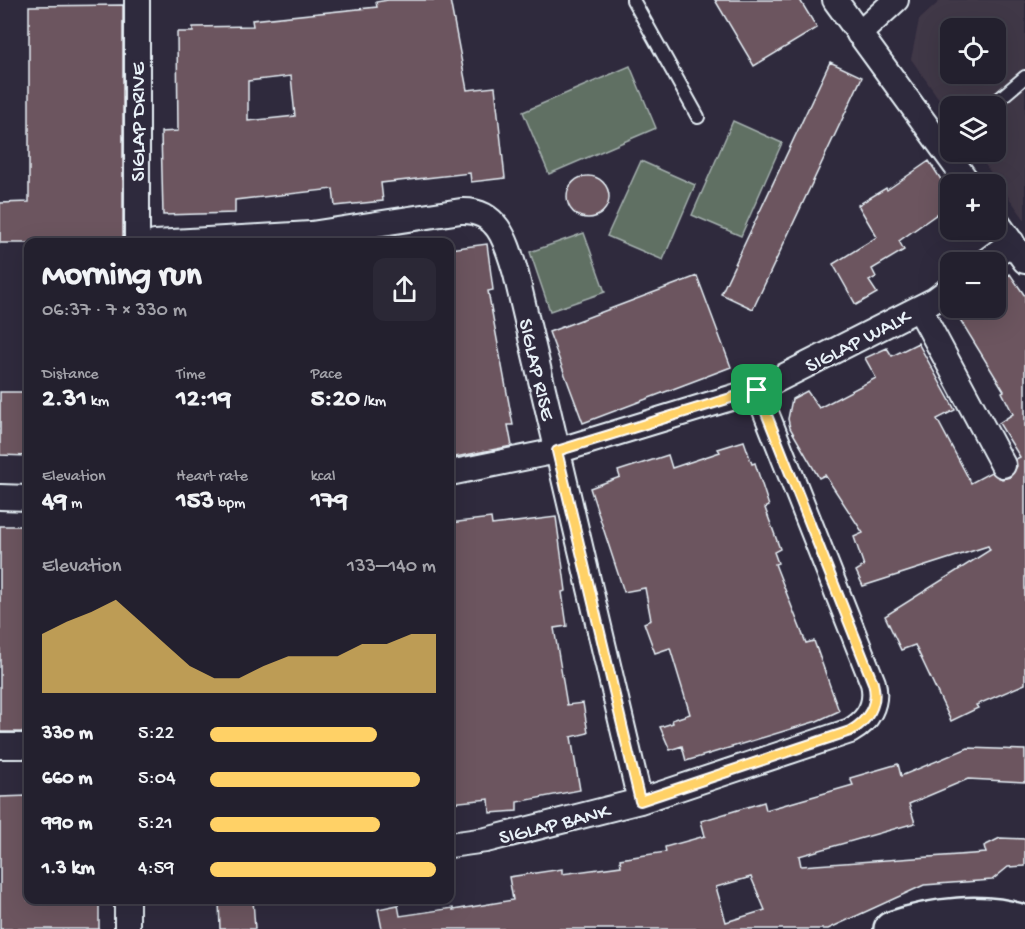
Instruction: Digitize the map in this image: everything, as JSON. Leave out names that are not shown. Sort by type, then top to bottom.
[{"type":"main road","points":[[891,929],[921,920],[972,916],[1009,917],[1025,923]]},
{"type":"street","name":"SIGLAP DRIVE","points":[[137,0],[137,238]]},
{"type":"street","points":[[835,0],[940,136]]},
{"type":"street","points":[[859,34],[896,0]]},
{"type":"street","name":"SIGLAP RISE","points":[[242,238],[311,234],[462,211],[479,212],[494,220],[505,239],[516,274],[640,801]]},
{"type":"street","points":[[1006,235],[1018,252]]},
{"type":"street","name":"SIGLAP WALK","points":[[454,472],[557,451],[757,390],[919,308],[940,295]]},
{"type":"street","name":"SIGLAP WALK","points":[[919,308],[1003,465]]},
{"type":"street","name":"SIGLAP BANK","points":[[454,844],[486,840],[640,801],[850,731],[865,720],[873,706],[875,692],[873,683],[757,390]]},
{"type":"street","points":[[0,497],[24,498]]},
{"type":"street","points":[[0,746],[24,746]]},
{"type":"street","points":[[127,904],[127,929]]},
{"type":"lane","points":[[633,0],[698,117]]},
{"type":"lane","points":[[1003,96],[1025,77]]},
{"type":"shaded area","points":[[941,0],[1025,0],[1025,220],[1006,194],[1006,174],[992,174],[983,162],[1006,162],[1006,96],[940,96],[940,100],[911,59],[919,20]]},
{"type":"green space","points":[[630,66],[656,128],[549,174],[523,112]]},
{"type":"green space","points":[[733,121],[782,143],[741,236],[692,215]]},
{"type":"green space","points":[[641,161],[695,185],[663,260],[607,236]]},
{"type":"green space","points":[[584,233],[605,292],[550,311],[530,252]]},
{"type":"building","points":[[450,0],[467,90],[495,87],[505,178],[471,182],[470,173],[381,183],[383,201],[335,206],[333,189],[235,200],[235,213],[163,215],[161,132],[178,131],[177,32],[193,32],[193,27],[253,26],[252,20],[377,7],[376,2]],"holes":[[[291,76],[295,116],[248,121],[248,81]]]},
{"type":"building","points":[[715,0],[800,0],[817,28],[754,66]]},
{"type":"building","points":[[123,5],[123,238],[24,238],[24,243],[0,243],[0,203],[29,202],[29,6]]},
{"type":"building","points":[[830,62],[862,77],[753,309],[721,294]]},
{"type":"building","points":[[929,161],[940,178],[940,212],[899,241],[904,250],[872,269],[876,277],[869,281],[877,293],[856,305],[833,264],[877,237],[858,205],[886,188],[887,190]]},
{"type":"building","points":[[588,176],[596,177],[603,182],[608,189],[608,205],[603,212],[596,217],[588,218],[580,217],[573,212],[568,205],[567,197],[568,189],[573,182],[580,177]]},
{"type":"building","points":[[487,244],[493,290],[488,291],[513,425],[508,425],[512,446],[454,457],[454,248]]},
{"type":"building","points":[[1010,274],[1025,296],[1025,684],[976,705],[978,708],[951,721],[915,645],[901,650],[885,616],[990,550],[988,546],[863,586],[856,571],[864,566],[854,537],[863,533],[825,475],[819,478],[790,428],[788,419],[792,399],[807,391],[819,408],[876,378],[865,358],[887,348],[892,356],[918,343],[955,410],[937,419],[971,483],[991,472],[1002,479],[1010,477],[1017,466],[1016,459],[1020,457],[999,423],[1013,414],[1002,392],[1004,391],[959,318],[1006,318],[1006,277]]},
{"type":"building","points":[[697,276],[731,367],[583,423],[549,332]]},
{"type":"building","points":[[0,392],[24,392],[24,456],[0,455]]},
{"type":"building","points":[[744,441],[752,464],[755,463],[769,506],[765,508],[780,549],[774,552],[778,563],[775,564],[806,643],[814,641],[839,711],[817,721],[686,761],[682,746],[670,750],[660,727],[690,714],[670,648],[655,653],[644,623],[651,620],[645,588],[624,592],[590,488],[620,477],[618,471],[668,455],[672,468],[720,452],[718,449]]},
{"type":"building","points":[[556,517],[566,591],[562,592],[567,626],[554,628],[567,705],[583,703],[588,733],[571,737],[580,790],[517,802],[517,811],[490,813],[489,799],[454,803],[454,523],[491,518],[492,525]]},
{"type":"building","points":[[0,526],[24,526],[24,732],[0,732]]},
{"type":"building","points":[[968,748],[1025,750],[1025,782],[968,779],[909,804],[915,823],[799,856],[801,866],[986,853],[984,846],[1000,838],[1025,839],[1025,866],[1008,867],[992,880],[924,885],[828,929],[382,929],[378,909],[398,905],[400,916],[513,900],[509,877],[562,869],[562,874],[621,866],[620,859],[666,852],[665,847],[705,836],[701,821],[764,802],[766,810],[853,785],[850,778],[898,764],[901,776]],"holes":[[[751,877],[765,910],[726,922],[716,887]]]},
{"type":"building","points":[[24,796],[24,904],[99,904],[99,929],[0,929],[0,797]]},
{"type":"building","points":[[219,904],[253,904],[255,929],[220,929]]},
{"type":"route","points":[[757,390],[873,683],[875,699],[865,720],[850,731],[640,801],[557,451],[757,390]]}]
